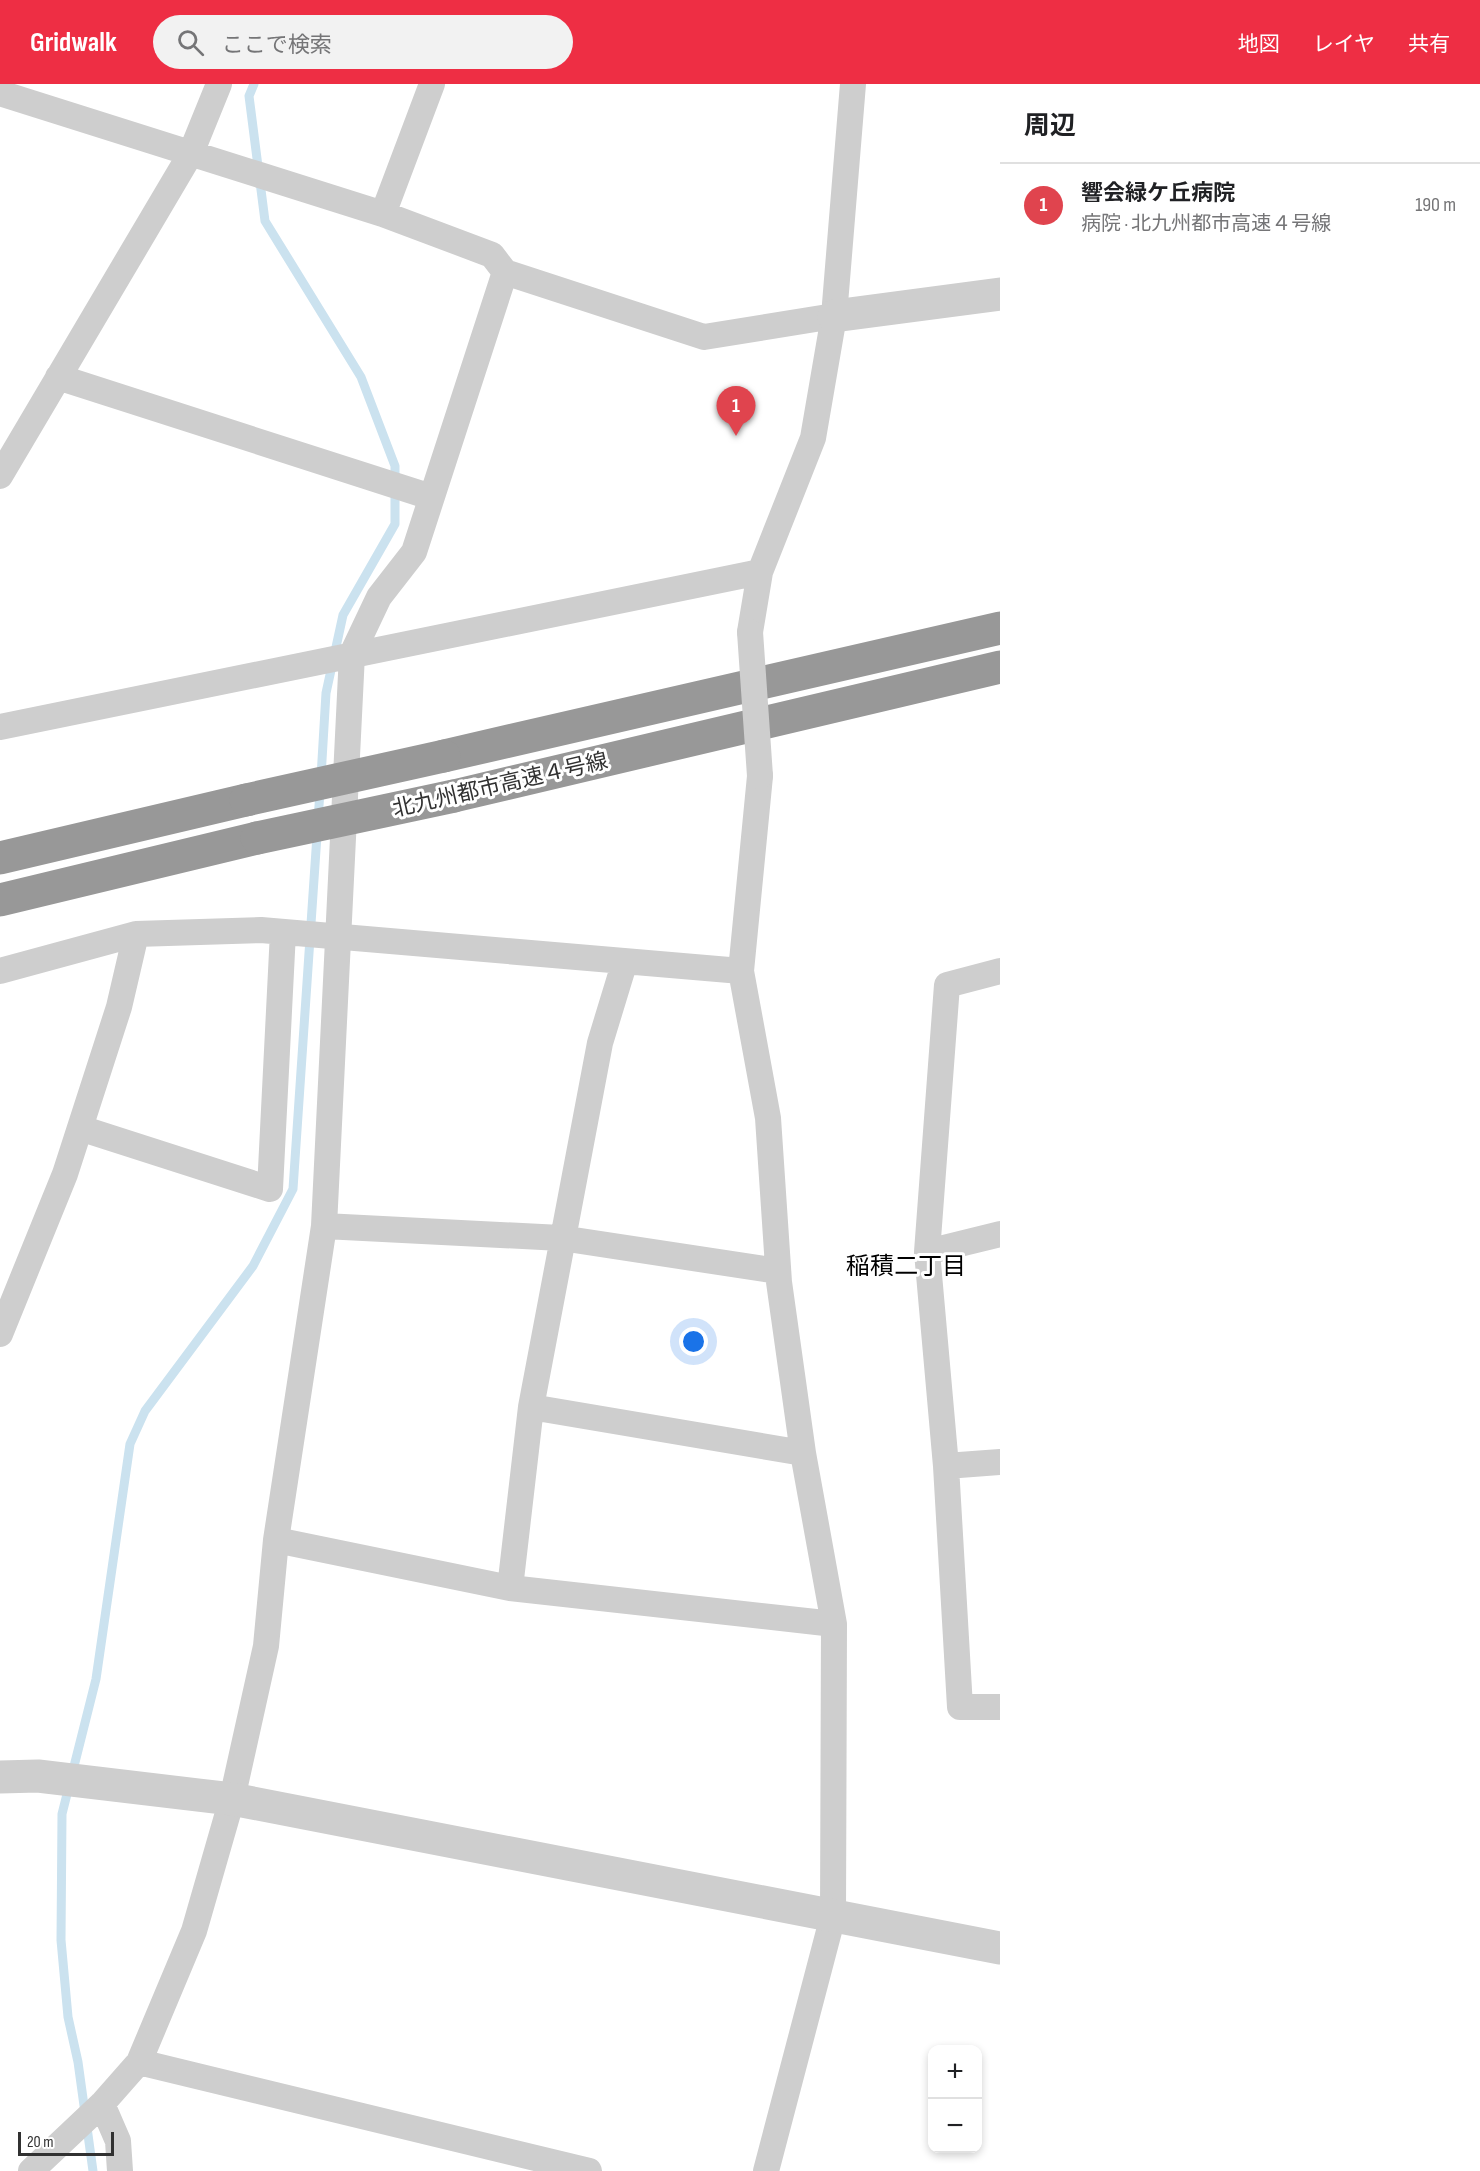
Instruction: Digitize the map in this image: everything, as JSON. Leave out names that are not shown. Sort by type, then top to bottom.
[{"type":"highway","name":"北九州都市高速４号線","points":[[0,858],[1000,628]]},
{"type":"highway","name":"北九州都市高速４号線","points":[[0,900],[257,838],[454,796],[1000,667]]},
{"type":"street","points":[[0,476],[191,153],[219,84]]},
{"type":"street","points":[[383,214],[432,84]]},
{"type":"street","points":[[766,2171],[833,1916],[834,1624],[803,1453],[778,1271],[768,1118],[741,971],[760,776],[750,632],[760,572],[813,438],[834,316],[853,84]]},
{"type":"street","points":[[0,93],[383,214],[492,255],[505,272],[704,337],[834,316],[1000,294]]},
{"type":"street","points":[[31,2171],[102,2104],[139,2062],[194,1931],[232,1799],[266,1646],[276,1540],[324,1226],[352,654],[380,597],[414,552],[505,272]]},
{"type":"street","points":[[58,377],[431,497]]},
{"type":"street","points":[[0,726],[760,572]]},
{"type":"street","points":[[0,971],[136,934],[261,930],[741,971]]},
{"type":"street","points":[[80,1128],[270,1189],[283,932]]},
{"type":"street","points":[[0,1334],[65,1174],[119,1007],[136,934]]},
{"type":"street","points":[[510,1588],[531,1407],[561,1238],[600,1043],[625,961]]},
{"type":"street","points":[[1000,971],[947,985],[927,1252],[946,1467],[960,1707],[1000,1707]]},
{"type":"street","points":[[324,1226],[561,1238],[778,1271]]},
{"type":"street","points":[[927,1252],[1000,1234]]},
{"type":"street","points":[[531,1407],[803,1453]]},
{"type":"street","points":[[946,1467],[1000,1462]]},
{"type":"street","points":[[276,1540],[510,1588],[834,1624]]},
{"type":"street","points":[[0,1777],[38,1776],[232,1799],[1000,1948]]},
{"type":"street","points":[[139,2062],[589,2171]]},
{"type":"street","points":[[102,2104],[118,2141],[120,2171]]},
{"type":"waterway","points":[[254,84],[249,96],[265,221],[361,377],[395,466],[395,524],[343,615],[326,693],[321,777]]},
{"type":"waterway","points":[[93,2171],[78,2062],[68,2017],[61,1940],[62,1814],[96,1679],[130,1444],[145,1411],[253,1266],[293,1189],[320,791]]},
{"type":"place","name":"響会緑ケ丘病院","points":[[736,436]]},
{"type":"district","name":"稲積二丁目","points":[[906,1266]]}]
